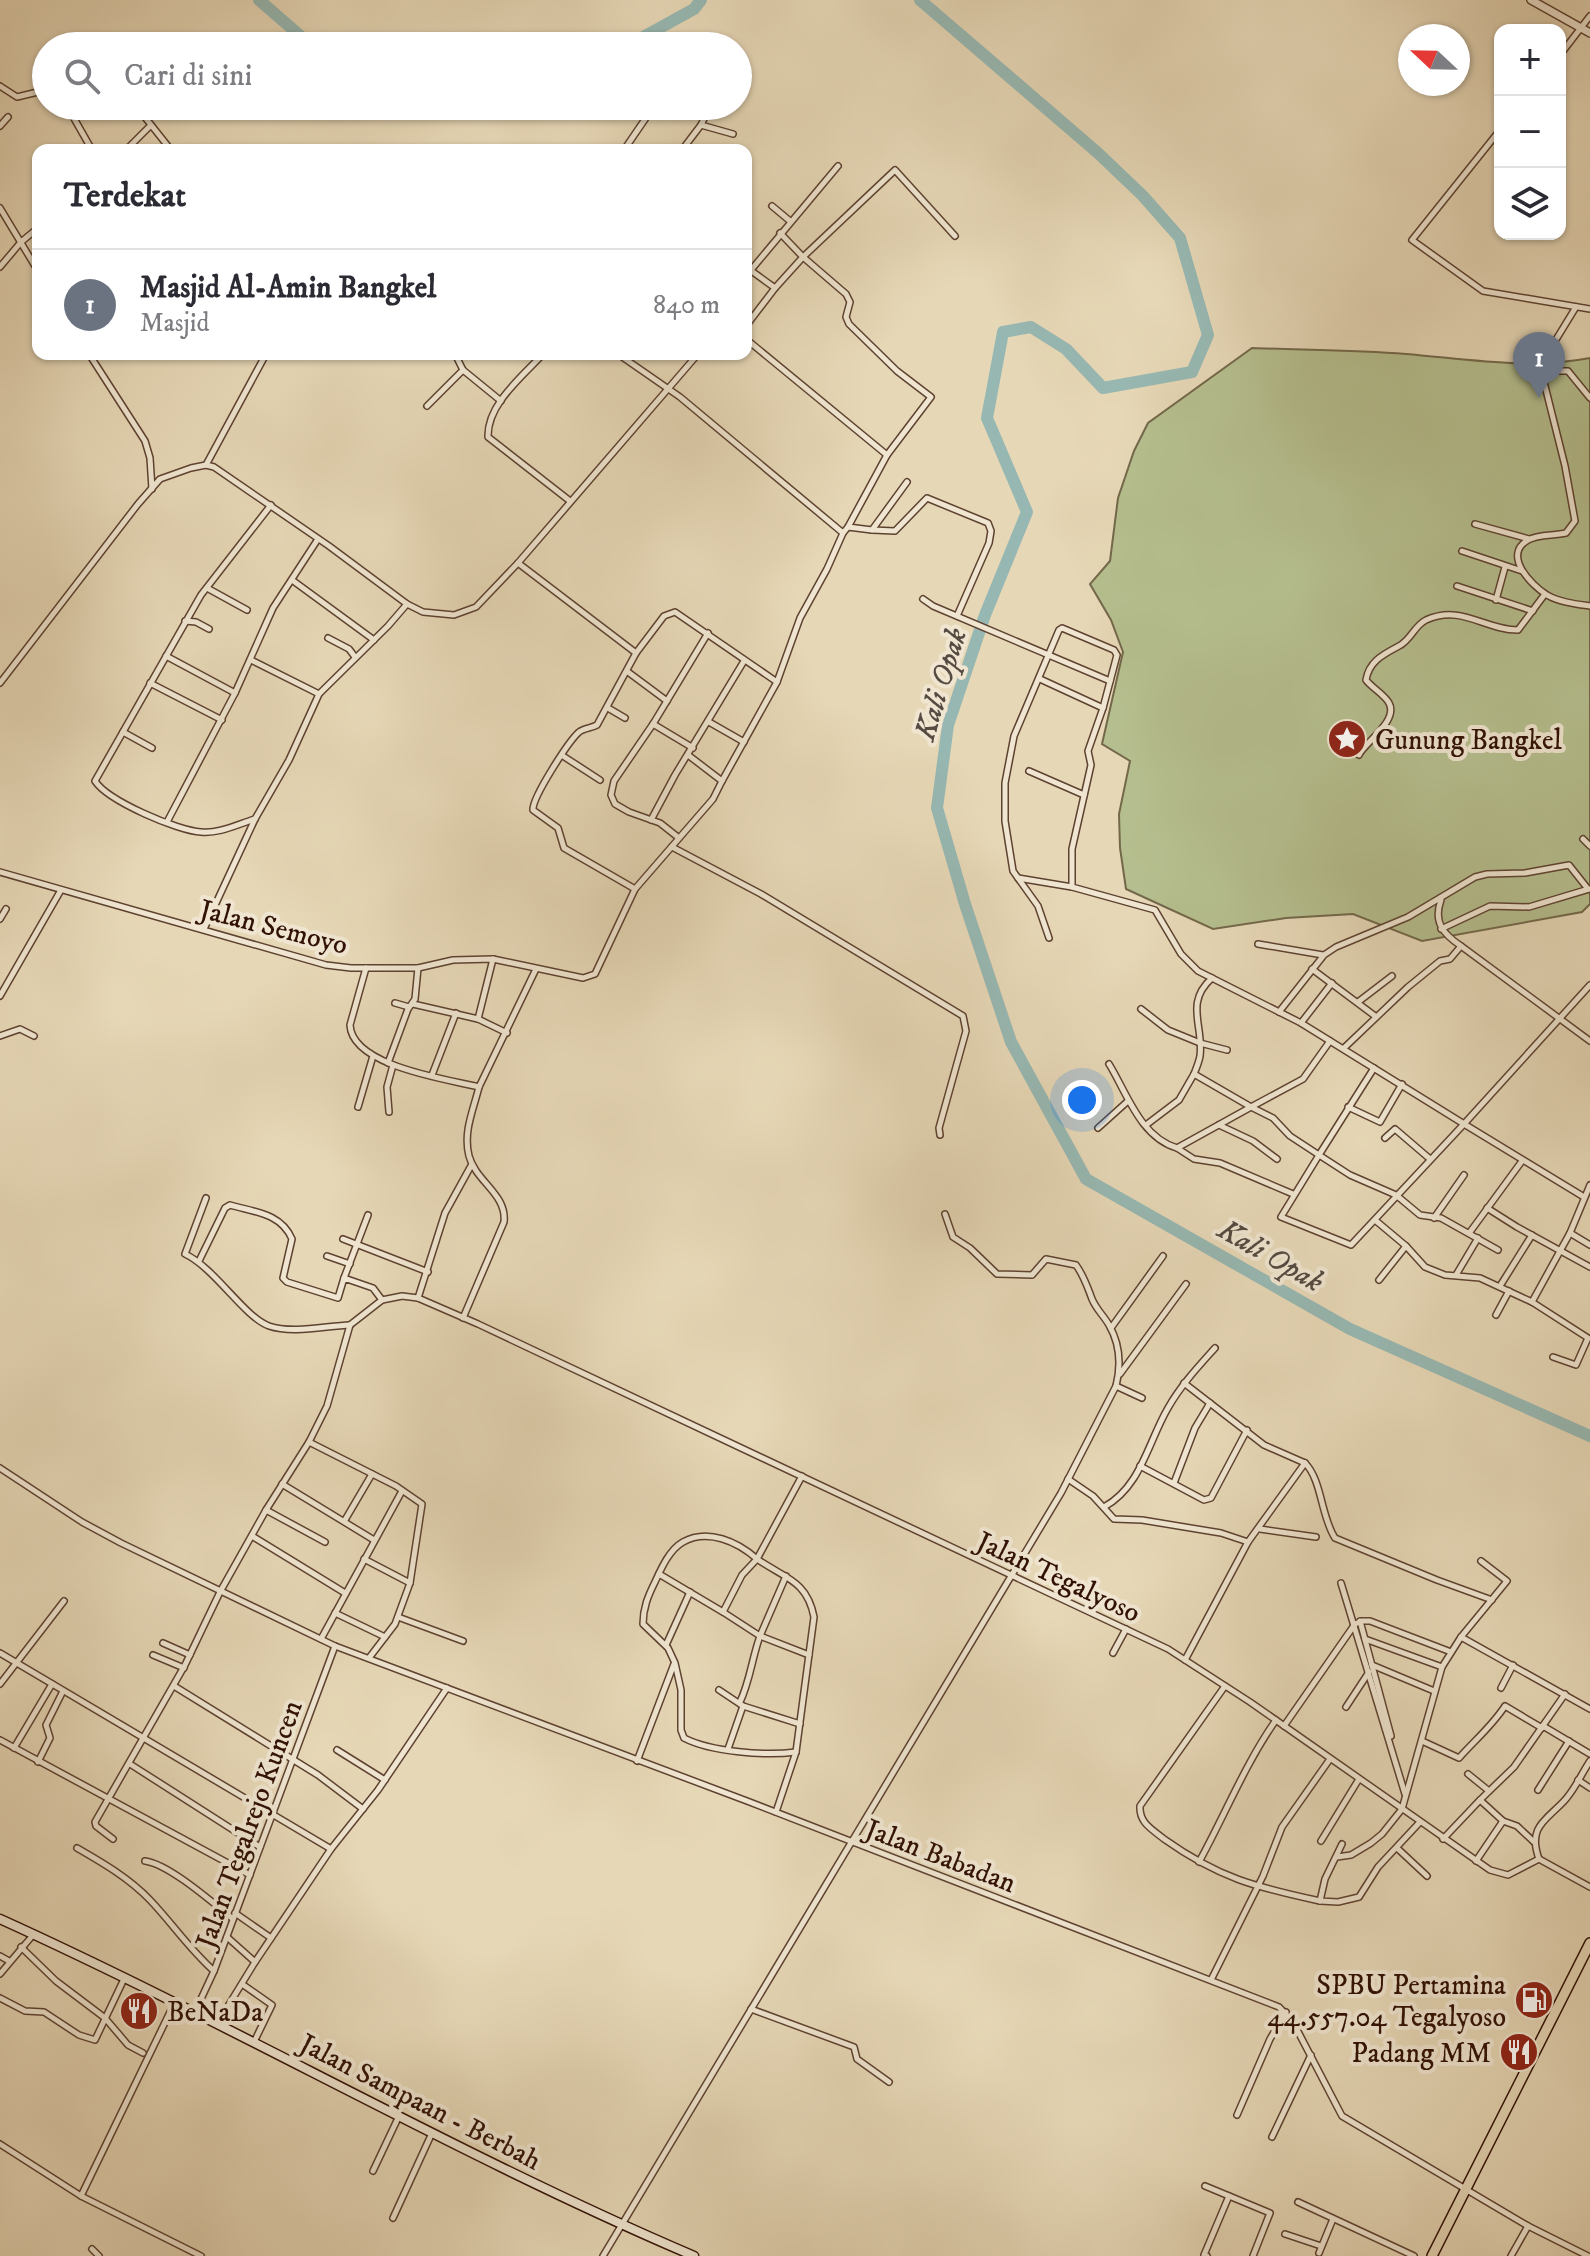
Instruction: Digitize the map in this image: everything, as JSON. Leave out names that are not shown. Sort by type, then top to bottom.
[{"type":"highway","points":[[1432,2256],[1590,1943]]},
{"type":"main road","name":"Jalan Sampaan - Berbah","points":[[0,1919],[432,2133],[622,2225],[694,2256]]},
{"type":"street","points":[[1531,0],[1542,3],[1590,33]]},
{"type":"street","points":[[1566,48],[1590,16]]},
{"type":"street","points":[[0,86],[17,97],[32,93]]},
{"type":"street","points":[[0,126],[8,117]]},
{"type":"street","points":[[75,120],[89,144]]},
{"type":"street","points":[[148,120],[166,144]]},
{"type":"street","points":[[628,144],[644,120]]},
{"type":"street","points":[[687,144],[703,120]]},
{"type":"street","points":[[132,144],[151,124]]},
{"type":"street","points":[[701,125],[733,134]]},
{"type":"street","points":[[1494,138],[1412,240],[1483,291],[1590,309]]},
{"type":"street","points":[[752,264],[838,166]]},
{"type":"street","points":[[752,318],[803,257],[895,170],[955,236]]},
{"type":"street","points":[[772,206],[790,221]]},
{"type":"street","points":[[0,208],[32,261]]},
{"type":"street","points":[[0,267],[32,233]]},
{"type":"street","points":[[777,682],[675,612],[663,617],[636,653],[597,725],[579,732],[534,800],[533,810],[558,828],[564,848],[635,889],[713,799],[777,682],[795,631],[843,533],[887,455],[930,401],[930,394],[897,371],[849,324],[846,317],[850,302],[846,294],[780,233]]},
{"type":"street","points":[[752,271],[775,288]]},
{"type":"street","points":[[1475,524],[1530,539],[1566,533],[1575,521],[1541,364],[1576,307]]},
{"type":"street","points":[[752,344],[887,455]]},
{"type":"street","points":[[93,360],[145,441],[150,458],[152,490]]},
{"type":"street","points":[[206,465],[263,360]]},
{"type":"street","points":[[458,360],[463,370],[501,401]]},
{"type":"street","points":[[538,360],[501,401],[488,437],[570,501]]},
{"type":"street","points":[[627,360],[669,389],[843,533]]},
{"type":"street","points":[[0,683],[160,479],[206,465],[214,467],[271,505],[407,604],[431,614],[464,612],[482,602],[518,563],[693,360]]},
{"type":"street","points":[[427,406],[463,370]]},
{"type":"street","points":[[1557,371],[1568,371],[1590,398]]},
{"type":"street","points":[[872,530],[907,482]]},
{"type":"street","points":[[848,527],[895,531],[927,498],[988,523],[991,531],[989,543],[957,616]]},
{"type":"street","points":[[255,819],[204,833],[167,822],[122,802],[95,781],[185,621],[271,505]]},
{"type":"street","points":[[167,822],[222,720],[267,619],[318,539]]},
{"type":"street","points":[[1530,539],[1518,550],[1518,564],[1523,572],[1545,594],[1590,606]]},
{"type":"street","points":[[1462,551],[1523,572]]},
{"type":"street","points":[[518,563],[636,653]]},
{"type":"street","points":[[1496,600],[1505,566]]},
{"type":"street","points":[[292,580],[374,640]]},
{"type":"street","points":[[1457,586],[1533,611]]},
{"type":"street","points":[[207,588],[247,610]]},
{"type":"street","points":[[1359,755],[1361,749],[1375,740],[1390,711],[1388,701],[1366,680],[1370,669],[1385,651],[1404,644],[1420,625],[1438,617],[1461,614],[1515,630],[1521,628],[1545,594]]},
{"type":"street","points":[[923,599],[1110,681]]},
{"type":"street","points":[[204,929],[255,819],[289,760],[319,694],[407,604]]},
{"type":"street","points":[[185,621],[196,622],[209,629]]},
{"type":"street","points":[[1049,938],[1038,906],[1013,871],[1005,821],[1005,783],[1014,736],[1062,628],[1114,650],[1117,655],[1088,751],[1091,765],[1072,849],[1072,887]]},
{"type":"street","points":[[679,838],[660,823],[615,804],[611,795],[614,781],[708,633]]},
{"type":"street","points":[[328,638],[349,649],[355,657]]},
{"type":"street","points":[[166,656],[235,693]]},
{"type":"street","points":[[251,660],[319,694]]},
{"type":"street","points":[[651,820],[744,661]]},
{"type":"street","points":[[628,672],[667,701]]},
{"type":"street","points":[[1040,679],[1103,708]]},
{"type":"street","points":[[150,683],[222,720]]},
{"type":"street","points":[[608,708],[625,718]]},
{"type":"street","points":[[709,722],[744,742]]},
{"type":"street","points":[[653,724],[693,748]]},
{"type":"street","points":[[123,732],[152,748]]},
{"type":"street","points":[[688,755],[722,781]]},
{"type":"street","points":[[563,756],[600,780]]},
{"type":"street","points":[[1029,771],[1084,795]]},
{"type":"street","points":[[1583,839],[1590,846]]},
{"type":"street","points":[[672,847],[750,887],[963,1016],[966,1031],[939,1128],[940,1135]]},
{"type":"street","points":[[1279,1012],[1324,955],[1408,917],[1475,877],[1569,865],[1589,889],[1529,907],[1490,906],[1441,929]]},
{"type":"street","name":"Jalan Semoyo","points":[[0,872],[313,962],[366,968],[418,968],[453,960],[493,959],[583,978],[591,977],[598,971],[635,889]]},
{"type":"street","points":[[1017,878],[1072,887],[1155,910],[1181,954],[1198,971],[1344,1048],[1584,1197]]},
{"type":"street","points":[[0,996],[2,986],[61,890]]},
{"type":"street","points":[[1442,899],[1437,919],[1441,929],[1590,1041]]},
{"type":"street","points":[[0,919],[6,909]]},
{"type":"street","points":[[1258,944],[1324,955]]},
{"type":"street","points":[[1344,1048],[1375,1016],[1440,961],[1450,959],[1461,946]]},
{"type":"street","points":[[478,1019],[493,959]]},
{"type":"street","points":[[366,968],[351,1015],[350,1029],[356,1041],[373,1056],[391,1064],[479,1090]]},
{"type":"street","points":[[389,1112],[387,1087],[391,1064],[411,1005],[418,968]]},
{"type":"street","points":[[463,1318],[504,1222],[505,1213],[500,1200],[472,1164],[466,1134],[479,1090],[536,969]]},
{"type":"street","points":[[1312,969],[1375,1016]]},
{"type":"street","points":[[1358,1002],[1392,976]]},
{"type":"street","points":[[1146,1125],[1179,1100],[1194,1074],[1200,1056],[1197,1002],[1199,993],[1212,978]]},
{"type":"street","points":[[1301,1023],[1332,983]]},
{"type":"street","points":[[1374,1068],[1281,1218],[1351,1245],[1590,985]]},
{"type":"street","points":[[395,1003],[456,1013],[478,1019],[507,1033]]},
{"type":"street","points":[[1141,1009],[1162,1027],[1200,1043],[1227,1050]]},
{"type":"street","points":[[432,1075],[456,1013]]},
{"type":"street","points":[[0,1036],[20,1029],[34,1036]]},
{"type":"street","points":[[1177,1148],[1303,1079],[1330,1041]]},
{"type":"street","points":[[358,1107],[373,1056]]},
{"type":"street","points":[[1109,1064],[1129,1101],[1159,1139],[1194,1159],[1220,1163],[1294,1194]]},
{"type":"street","points":[[1194,1074],[1273,1118],[1290,1136],[1350,1175],[1396,1195],[1420,1215],[1441,1218],[1498,1250]]},
{"type":"street","points":[[1348,1107],[1380,1122],[1402,1084]]},
{"type":"street","points":[[1098,1128],[1129,1101]]},
{"type":"street","points":[[1218,1124],[1253,1141],[1277,1159]]},
{"type":"street","points":[[1385,1138],[1395,1129],[1430,1159]]},
{"type":"street","points":[[1470,1232],[1522,1161]]},
{"type":"street","points":[[206,1198],[185,1254],[199,1261],[267,1325],[296,1328],[350,1325],[382,1300],[402,1296],[418,1298],[445,1213],[472,1164]]},
{"type":"street","points":[[1434,1218],[1464,1175]]},
{"type":"street","points":[[1532,1302],[1570,1233],[1590,1185]]},
{"type":"street","points":[[199,1261],[225,1208],[230,1205],[274,1217],[281,1222],[292,1239],[283,1270],[283,1278],[287,1282],[338,1298],[368,1215]]},
{"type":"street","points":[[1581,1207],[1590,1212]]},
{"type":"street","points":[[1487,1208],[1590,1267]]},
{"type":"street","points":[[603,2256],[1068,1479],[1116,1386],[1118,1349],[1111,1328],[1092,1300],[1087,1280],[1076,1265],[1046,1259],[1032,1275],[997,1274],[950,1233],[945,1214]]},
{"type":"street","points":[[1375,1220],[1435,1273],[1480,1278],[1500,1286],[1589,1337],[1576,1365],[1553,1357]]},
{"type":"street","points":[[1570,1233],[1590,1245]]},
{"type":"street","points":[[1500,1286],[1532,1235]]},
{"type":"street","points":[[1456,1275],[1478,1238]]},
{"type":"street","points":[[343,1239],[428,1272]]},
{"type":"street","points":[[1379,1280],[1406,1246]]},
{"type":"street","points":[[327,1256],[350,1264]]},
{"type":"street","points":[[1111,1328],[1163,1256]]},
{"type":"street","points":[[344,1278],[373,1288],[382,1300]]},
{"type":"street","points":[[1119,1374],[1134,1358],[1186,1284]]},
{"type":"street","points":[[1496,1315],[1509,1291]]},
{"type":"street","name":"Jalan Tegalyoso","points":[[418,1298],[802,1476],[1185,1660],[1276,1720],[1443,1839],[1500,1874],[1508,1875],[1539,1859]]},
{"type":"street","points":[[113,1839],[95,1825],[184,1668],[220,1592],[309,1442],[327,1406],[350,1325]]},
{"type":"street","points":[[1104,1507],[1121,1497],[1131,1484],[1166,1410],[1184,1383],[1215,1348]]},
{"type":"street","points":[[1184,1383],[1264,1445],[1305,1463],[1313,1475],[1326,1525],[1335,1538],[1493,1600]]},
{"type":"street","points":[[1116,1386],[1142,1398]]},
{"type":"street","points":[[1174,1483],[1195,1428],[1210,1403]]},
{"type":"street","points":[[1140,1466],[1204,1500],[1211,1498],[1247,1430]]},
{"type":"street","points":[[309,1442],[372,1474],[423,1505],[410,1583],[398,1617],[369,1658]]},
{"type":"street","points":[[1185,1660],[1248,1542],[1305,1463]]},
{"type":"street","name":"Jalan Babadan","points":[[0,1468],[82,1522],[335,1646],[1262,1999],[1286,2012]]},
{"type":"street","points":[[345,1520],[372,1474]]},
{"type":"street","points":[[723,1612],[742,1575],[757,1559],[802,1476]]},
{"type":"street","points":[[1068,1479],[1084,1488],[1114,1519],[1142,1520],[1221,1533],[1248,1542]]},
{"type":"street","points":[[282,1484],[374,1540]]},
{"type":"street","points":[[321,1639],[402,1491]]},
{"type":"street","points":[[266,1510],[325,1542]]},
{"type":"street","points":[[1260,1529],[1316,1537]]},
{"type":"street","points":[[252,1536],[345,1593]]},
{"type":"street","points":[[776,1812],[796,1752],[812,1609],[803,1589],[724,1538],[682,1542],[671,1553],[647,1598],[643,1624],[666,1645],[675,1663],[681,1690],[683,1736],[704,1745],[728,1749],[783,1754],[796,1752]]},
{"type":"street","points":[[364,1559],[410,1583]]},
{"type":"street","points":[[1337,1857],[1351,1855],[1371,1843],[1402,1809],[1442,1667],[1461,1637],[1507,1581],[1481,1561]]},
{"type":"street","points":[[659,1574],[760,1636],[809,1655]]},
{"type":"street","points":[[728,1749],[748,1684],[749,1667],[786,1576]]},
{"type":"street","points":[[1341,1583],[1365,1639],[1370,1668],[1346,1707]]},
{"type":"street","points":[[666,1645],[690,1592]]},
{"type":"street","points":[[0,1684],[64,1601]]},
{"type":"street","points":[[335,1613],[385,1637]]},
{"type":"street","points":[[398,1617],[463,1641]]},
{"type":"street","points":[[1284,1726],[1357,1623],[1370,1621],[1451,1652]]},
{"type":"street","points":[[1357,1623],[1406,1792]]},
{"type":"street","points":[[1113,1653],[1126,1629]]},
{"type":"street","points":[[1461,1637],[1590,1709]]},
{"type":"street","points":[[1365,1639],[1442,1667]]},
{"type":"street","points":[[163,1643],[190,1655]]},
{"type":"street","name":"Jalan Tegalrejo Kuncen","points":[[194,2014],[214,1971],[335,1646]]},
{"type":"street","points":[[0,1653],[331,1849]]},
{"type":"street","points":[[153,1655],[184,1668]]},
{"type":"street","points":[[637,1761],[663,1686],[675,1663]]},
{"type":"street","points":[[1501,1688],[1513,1665]]},
{"type":"street","points":[[1370,1668],[1434,1691]]},
{"type":"street","points":[[14,1748],[52,1684]]},
{"type":"street","points":[[174,1686],[318,1775],[363,1809]]},
{"type":"street","points":[[1225,1686],[1140,1806],[1140,1816],[1147,1826],[1225,1877],[1320,1901],[1338,1902],[1359,1897],[1378,1867],[1420,1822]]},
{"type":"street","points":[[216,2025],[331,1849],[385,1780],[447,1688]]},
{"type":"street","points":[[719,1690],[741,1704],[800,1724]]},
{"type":"street","points":[[38,1762],[50,1738],[46,1725],[63,1691]]},
{"type":"street","points":[[1443,1839],[1509,1772],[1565,1694]]},
{"type":"street","points":[[1422,1741],[1459,1758],[1505,1706],[1590,1754]]},
{"type":"street","points":[[1199,1862],[1251,1756],[1276,1720]]},
{"type":"street","points":[[0,1740],[250,1875]]},
{"type":"street","points":[[1538,1790],[1569,1741]]},
{"type":"street","points":[[337,1750],[385,1780]]},
{"type":"street","points":[[1211,1980],[1257,1887],[1282,1827],[1330,1759]]},
{"type":"street","points":[[1590,1761],[1564,1801],[1550,1812],[1534,1837],[1539,1859],[1590,1887]]},
{"type":"street","points":[[130,1764],[260,1847]]},
{"type":"street","points":[[1468,1774],[1489,1791]]},
{"type":"street","points":[[1321,1841],[1359,1779]]},
{"type":"street","points":[[1578,1780],[1590,1788]]},
{"type":"street","points":[[1480,1800],[1503,1821],[1517,1826],[1534,1842]]},
{"type":"street","points":[[1476,1861],[1503,1821]]},
{"type":"street","points":[[1320,1901],[1325,1879],[1342,1844]]},
{"type":"street","points":[[77,1848],[114,1870],[148,1897],[214,1971]]},
{"type":"street","points":[[1397,1848],[1427,1876]]},
{"type":"street","points":[[145,1861],[154,1862],[271,1938]]},
{"type":"street","points":[[0,1974],[34,1934]]},
{"type":"street","points":[[227,1937],[255,1962]]},
{"type":"street","points":[[21,1947],[56,1981],[105,2018],[120,2038],[143,2053]]},
{"type":"street","points":[[0,1956],[9,1961]]},
{"type":"street","points":[[0,1998],[25,2011],[44,2012],[92,2040],[96,2038],[124,1979]]},
{"type":"street","points":[[242,1984],[272,2005],[254,2043]]},
{"type":"street","points":[[81,2196],[172,2008]]},
{"type":"street","points":[[751,2009],[854,2047],[857,2059],[889,2082]]},
{"type":"street","points":[[1237,2115],[1270,2039],[1286,2012],[1312,2055],[1342,2116],[1528,2226],[1588,2256]]},
{"type":"street","points":[[1272,2137],[1312,2055]]},
{"type":"street","points":[[373,2171],[399,2116]]},
{"type":"street","points":[[393,2218],[432,2133]]},
{"type":"street","points":[[0,2144],[81,2196],[201,2256]]},
{"type":"street","points":[[1205,2186],[1270,2213],[1253,2256]]},
{"type":"street","points":[[1207,2256],[1204,2255],[1229,2196]]},
{"type":"street","points":[[1298,2202],[1414,2256]]},
{"type":"street","points":[[1319,2253],[1333,2219]]},
{"type":"street","points":[[1511,2256],[1528,2226]]},
{"type":"street","points":[[1285,2234],[1321,2246]]},
{"type":"street","points":[[92,2249],[99,2256]]},
{"type":"green space","points":[[1252,348],[1387,353],[1521,363],[1590,358],[1590,904],[1582,912],[1422,941],[1353,914],[1286,918],[1213,929],[1126,889],[1119,814],[1130,761],[1102,744],[1123,652],[1111,620],[1090,584],[1110,561],[1118,498],[1134,451],[1148,423]]},
{"type":"waterway","name":"Kali Opak","points":[[259,0],[296,32]]},
{"type":"waterway","name":"Kali Opak","points":[[652,32],[694,9],[701,0]]},
{"type":"waterway","name":"Kali Opak","points":[[920,0],[1098,153],[1143,196],[1180,238],[1208,335],[1192,372],[1103,388],[1066,349],[1031,327],[1003,332],[987,418],[1027,512],[985,615],[948,725],[937,808],[1011,1042],[1086,1179],[1350,1329],[1590,1436]]},
{"type":"place","name":"Masjid Al-Amin Bangkel","points":[[1539,398]]},
{"type":"place","name":"Gunung Bangkel","points":[[1347,739]]},
{"type":"place","name":"SPBU Pertamina 44.557.04 Tegalyoso","points":[[1534,2000]]},
{"type":"place","name":"BeNaDa","points":[[139,2011]]},
{"type":"place","name":"Padang MM","points":[[1519,2052]]}]
